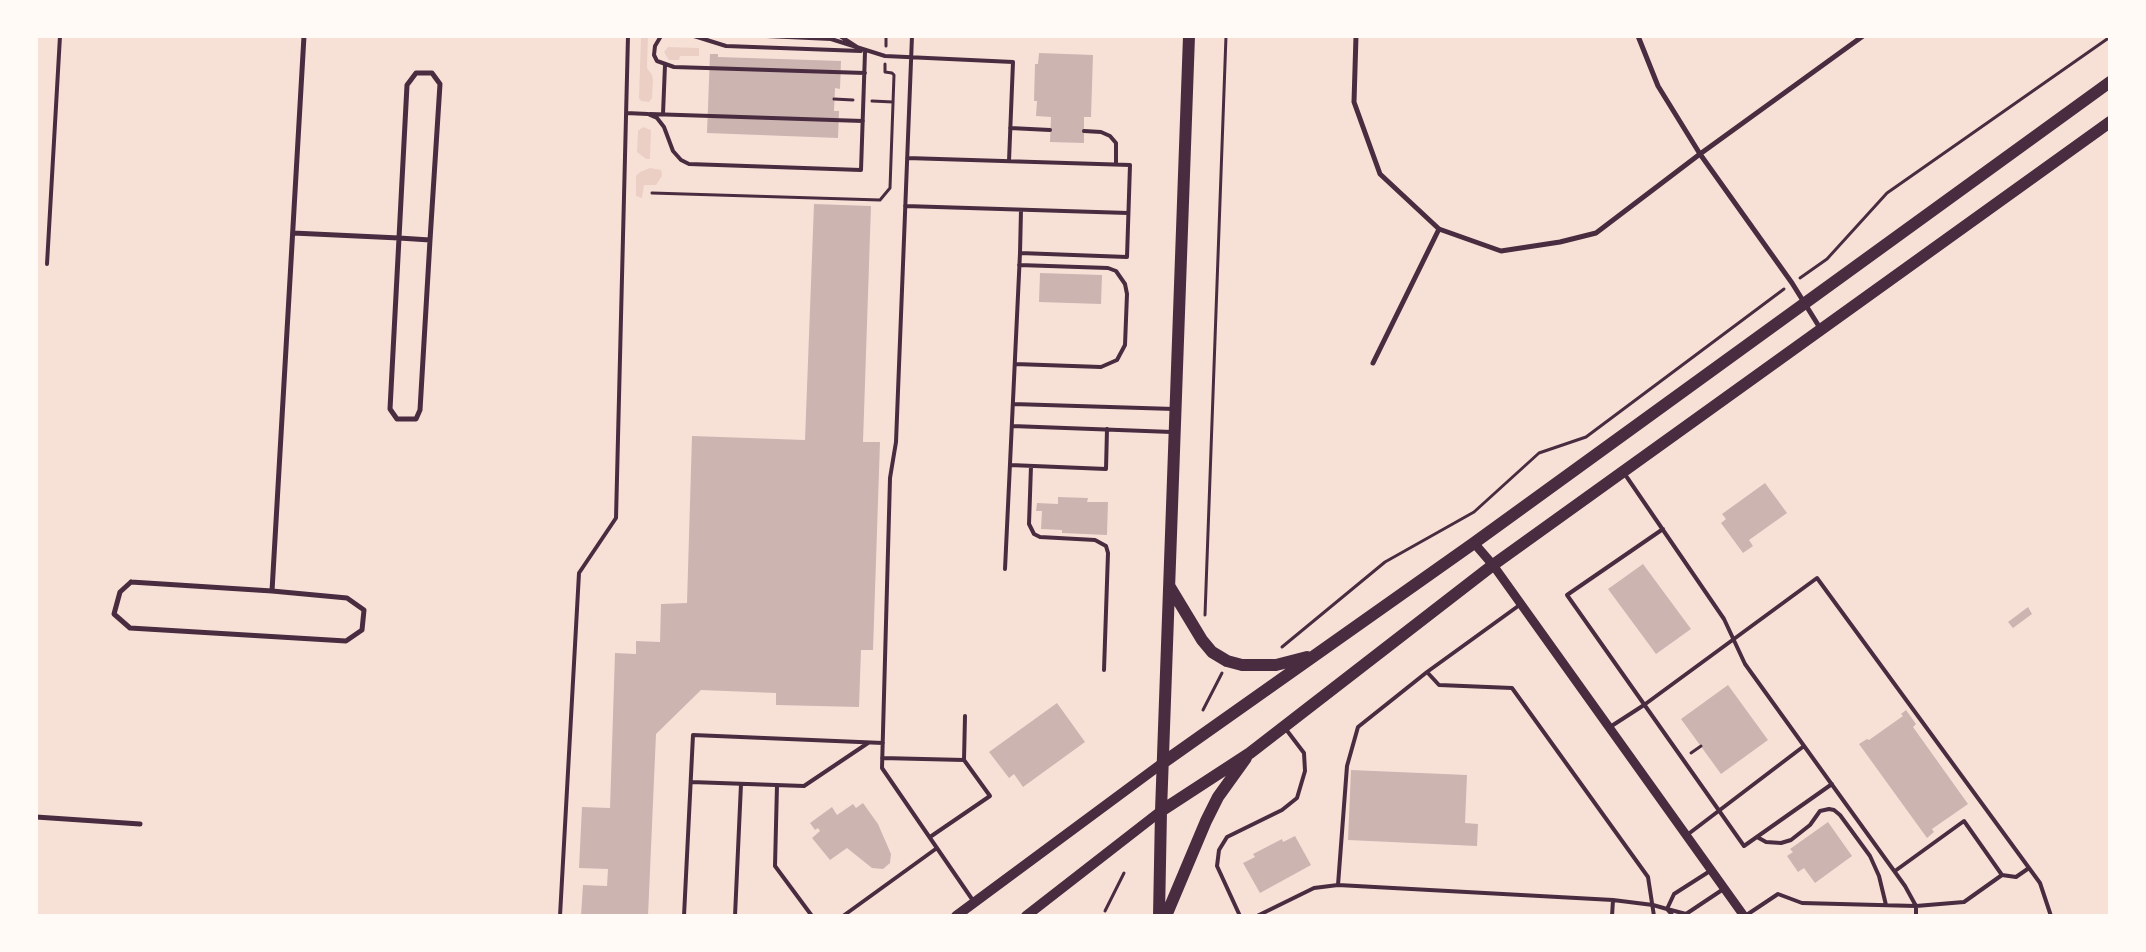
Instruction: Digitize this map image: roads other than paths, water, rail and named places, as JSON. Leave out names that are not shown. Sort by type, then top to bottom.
[{"type":"main road","points":[[1160,916],[1161,811],[1190,36]]},
{"type":"main road","points":[[956,916],[1164,762],[1474,543],[2110,82]]},
{"type":"main road","points":[[1026,916],[1161,811],[1250,753],[1493,565],[1624,473],[1820,329],[2110,122]]},
{"type":"main road","points":[[1170,586],[1202,640],[1212,652],[1228,661],[1242,665],[1276,666],[1315,655]]},
{"type":"main road","points":[[1166,916],[1218,797],[1250,753]]},
{"type":"street","points":[[272,591],[304,36]]},
{"type":"street","points":[[1356,36],[1354,102],[1380,174],[1439,229],[1501,251],[1560,242],[1596,233],[1700,154],[1863,36]]},
{"type":"street","points":[[1638,36],[1658,86],[1700,154],[1792,283],[1820,329]]},
{"type":"street","points":[[416,73],[432,73],[440,84],[430,240],[420,410],[416,419],[397,419],[390,409],[407,85],[416,73]]},
{"type":"street","points":[[1372,363],[1439,229]]},
{"type":"street","points":[[293,233],[430,240]]},
{"type":"street","points":[[1474,543],[1493,565],[1744,916]]},
{"type":"street","points":[[131,582],[272,591],[347,598],[364,610],[362,630],[346,641],[130,628],[114,614],[120,592],[131,582]]},
{"type":"street","points":[[36,817],[140,824]]},
{"type":"lane","points":[[46,264],[60,36]]},
{"type":"lane","points":[[560,916],[579,573],[616,518],[628,36]]},
{"type":"lane","points":[[661,36],[655,46],[654,55],[657,61],[674,67],[864,73]]},
{"type":"lane","points":[[694,36],[726,46],[865,52],[911,58],[1013,62],[1009,161]]},
{"type":"lane","points":[[766,36],[830,39],[865,52]]},
{"type":"lane","points":[[840,36],[865,52]]},
{"type":"lane","points":[[912,36],[896,442],[890,478],[882,768],[975,902]]},
{"type":"lane","points":[[648,114],[657,118],[664,127],[673,151],[681,160],[689,164],[861,170],[865,52]]},
{"type":"lane","points":[[663,114],[665,65]]},
{"type":"lane","points":[[626,113],[863,121]]},
{"type":"lane","points":[[1010,128],[1050,130]]},
{"type":"lane","points":[[1084,131],[1100,132],[1110,136],[1116,143],[1116,164]]},
{"type":"lane","points":[[907,158],[1130,165],[1127,257],[1020,253]]},
{"type":"lane","points":[[905,206],[1128,213]]},
{"type":"lane","points":[[1005,570],[1021,210]]},
{"type":"lane","points":[[1015,364],[1101,367],[1110,365],[1122,354],[1125,328],[1125,284],[1116,271],[1108,268],[1019,265]]},
{"type":"lane","points":[[1013,404],[1176,409]]},
{"type":"lane","points":[[1012,426],[1175,432]]},
{"type":"lane","points":[[1010,465],[1106,469],[1107,429]]},
{"type":"lane","points":[[1031,466],[1030,529],[1040,537],[1094,540],[1106,546],[1108,553],[1104,670]]},
{"type":"lane","points":[[1624,473],[1724,619],[1732,640],[1745,664],[1895,871],[1916,906],[1916,916]]},
{"type":"lane","points":[[1662,529],[1567,595],[1744,846],[1832,784]]},
{"type":"lane","points":[[1609,727],[1644,704],[1817,578],[2040,883],[2051,916]]},
{"type":"lane","points":[[1338,885],[1347,766],[1358,727],[1427,672],[1521,604]]},
{"type":"lane","points":[[1427,672],[1439,686],[1512,688],[1648,877],[1654,916]]},
{"type":"lane","points":[[930,838],[990,796],[964,760],[965,716]]},
{"type":"lane","points":[[1240,916],[1217,866],[1219,850],[1227,838],[1282,810],[1297,798],[1305,771],[1304,753],[1284,727]]},
{"type":"lane","points":[[684,916],[693,735],[883,743]]},
{"type":"lane","points":[[691,782],[804,786],[870,742]]},
{"type":"lane","points":[[1687,835],[1720,812],[1804,746]]},
{"type":"lane","points":[[882,758],[964,760]]},
{"type":"lane","points":[[735,916],[741,784]]},
{"type":"lane","points":[[777,785],[775,866],[812,916]]},
{"type":"lane","points":[[1757,837],[1766,842],[1781,843],[1790,840],[1810,824],[1820,811],[1834,810],[1840,815],[1870,856],[1879,876],[1886,905]]},
{"type":"lane","points":[[1895,871],[1964,821],[2002,875],[2016,878],[2029,868]]},
{"type":"lane","points":[[843,916],[937,848]]},
{"type":"lane","points":[[1667,909],[1674,894],[1712,870]]},
{"type":"lane","points":[[1744,916],[1778,894],[1802,903],[1916,906],[1964,902],[2002,875]]},
{"type":"lane","points":[[1257,916],[1314,888],[1338,885],[1613,900],[1653,905],[1686,914],[1725,888]]},
{"type":"lane","points":[[1612,916],[1613,900]]},
{"type":"lane","points":[[1667,909],[1673,916]]}]
